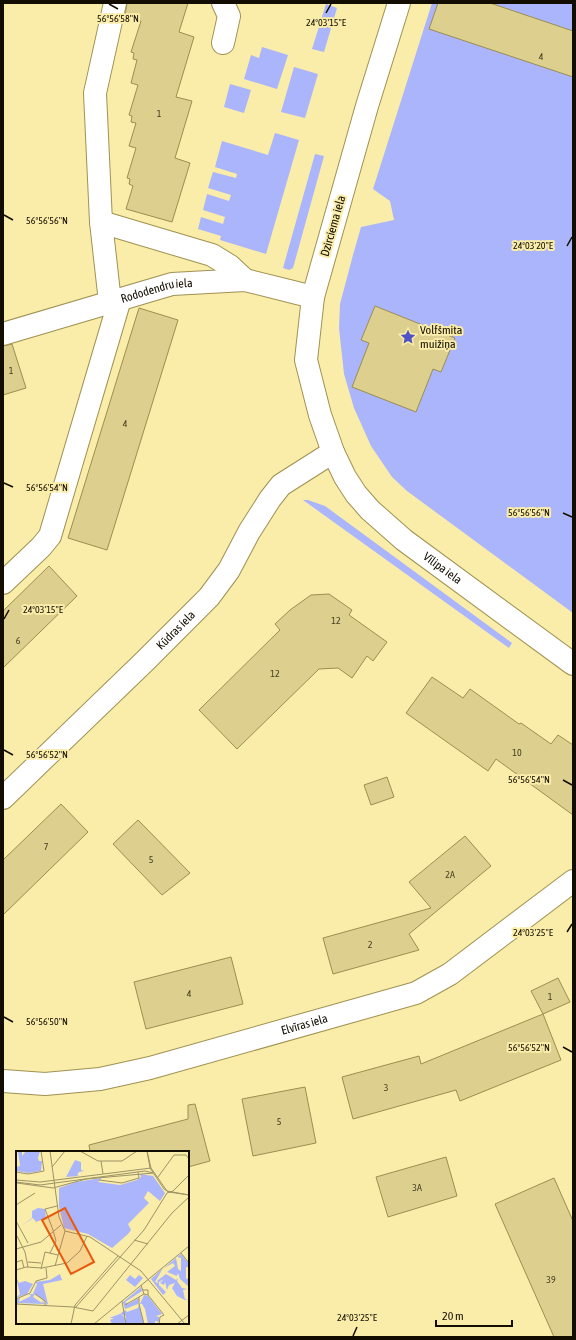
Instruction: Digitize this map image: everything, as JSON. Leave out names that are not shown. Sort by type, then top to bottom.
[{"type":"street","points":[[3,583],[41,547],[50,536],[115,300],[101,222],[95,93],[115,3]]},
{"type":"street","points":[[223,3],[229,16],[223,43]]},
{"type":"street","name":"Dzirciema iela","points":[[333,452],[320,414],[306,360],[313,297],[367,106],[399,3]]},
{"type":"street","points":[[101,222],[212,255],[230,266],[245,280]]},
{"type":"street","name":"Rododendru iela","points":[[3,334],[172,284],[245,280],[313,297]]},
{"type":"street","name":"Vīlipa iela","points":[[333,452],[345,477],[356,494],[370,510],[404,540],[573,664]]},
{"type":"street","name":"Kūdras iela","points":[[3,798],[134,672],[209,597],[229,570],[270,499],[281,485],[333,452]]},
{"type":"street","name":"Elvīras iela","points":[[3,1081],[45,1084],[100,1079],[150,1068],[416,993],[450,974],[573,881]]},
{"type":"shaded area","points":[[432,3],[573,3],[573,613],[407,491],[392,477],[371,446],[354,408],[344,374],[339,328],[340,304],[361,227],[394,220],[390,201],[373,189]]},
{"type":"shaded area","points":[[326,4],[337,8],[324,52],[312,49]]},
{"type":"shaded area","points":[[262,47],[288,55],[277,89],[244,79],[251,55],[259,58]]},
{"type":"shaded area","points":[[294,67],[318,74],[305,118],[281,112]]},
{"type":"shaded area","points":[[230,84],[251,90],[244,113],[224,107]]},
{"type":"shaded area","points":[[275,133],[299,140],[266,254],[220,240],[221,236],[198,229],[201,217],[223,224],[225,217],[203,210],[207,194],[229,201],[231,195],[208,188],[213,172],[236,178],[237,174],[215,167],[222,141],[268,155]]},
{"type":"shaded area","points":[[315,154],[324,156],[293,268],[289,270],[283,268]]},
{"type":"shaded area","points":[[303,500],[308,500],[325,506],[512,643],[509,648]]},
{"type":"building","points":[[127,3],[188,3],[179,32],[194,37],[176,97],[192,101],[175,158],[190,163],[172,222],[126,209],[133,186],[129,184],[130,179],[127,178],[136,148],[129,146],[136,123],[131,122],[132,116],[129,115],[138,85],[131,83],[137,60],[133,59],[134,53],[131,52],[141,21],[125,16]]},
{"type":"building","points":[[438,3],[490,3],[573,31],[573,77],[429,29]]},
{"type":"building","points":[[375,306],[455,338],[441,372],[433,369],[416,412],[352,387],[369,343],[361,340]]},
{"type":"building","points":[[139,308],[178,320],[107,550],[68,538]]},
{"type":"building","points":[[12,344],[26,388],[3,395],[3,346]]},
{"type":"building","points":[[49,566],[77,596],[3,668],[3,611]]},
{"type":"building","points":[[329,594],[352,610],[349,615],[387,642],[373,661],[367,656],[352,678],[338,668],[319,669],[237,749],[199,710],[280,630],[275,624],[290,610],[311,595]]},
{"type":"building","points":[[432,677],[463,698],[470,689],[519,724],[521,723],[551,744],[558,735],[573,745],[573,815],[496,759],[488,771],[406,713]]},
{"type":"building","points":[[387,777],[394,797],[371,805],[364,785]]},
{"type":"building","points":[[61,804],[88,832],[3,915],[3,860]]},
{"type":"building","points":[[138,820],[190,873],[162,895],[113,844]]},
{"type":"building","points":[[465,836],[491,866],[409,934],[419,950],[333,974],[323,938],[431,908],[409,882]]},
{"type":"building","points":[[231,957],[243,1004],[146,1029],[134,982]]},
{"type":"building","points":[[558,978],[570,1002],[543,1014],[531,991]]},
{"type":"building","points":[[543,1014],[561,1060],[460,1101],[456,1090],[353,1119],[342,1077],[419,1056],[421,1064]]},
{"type":"building","points":[[305,1087],[316,1143],[253,1156],[242,1099]]},
{"type":"building","points":[[195,1104],[210,1161],[189,1167],[189,1151],[90,1151],[89,1145],[188,1119],[188,1105]]},
{"type":"building","points":[[446,1157],[457,1196],[388,1217],[376,1177]]},
{"type":"building","points":[[554,1178],[573,1221],[573,1337],[554,1337],[495,1204]]},
{"type":"place","name":"Volfšmita muižiņa","points":[[408,337]]}]
